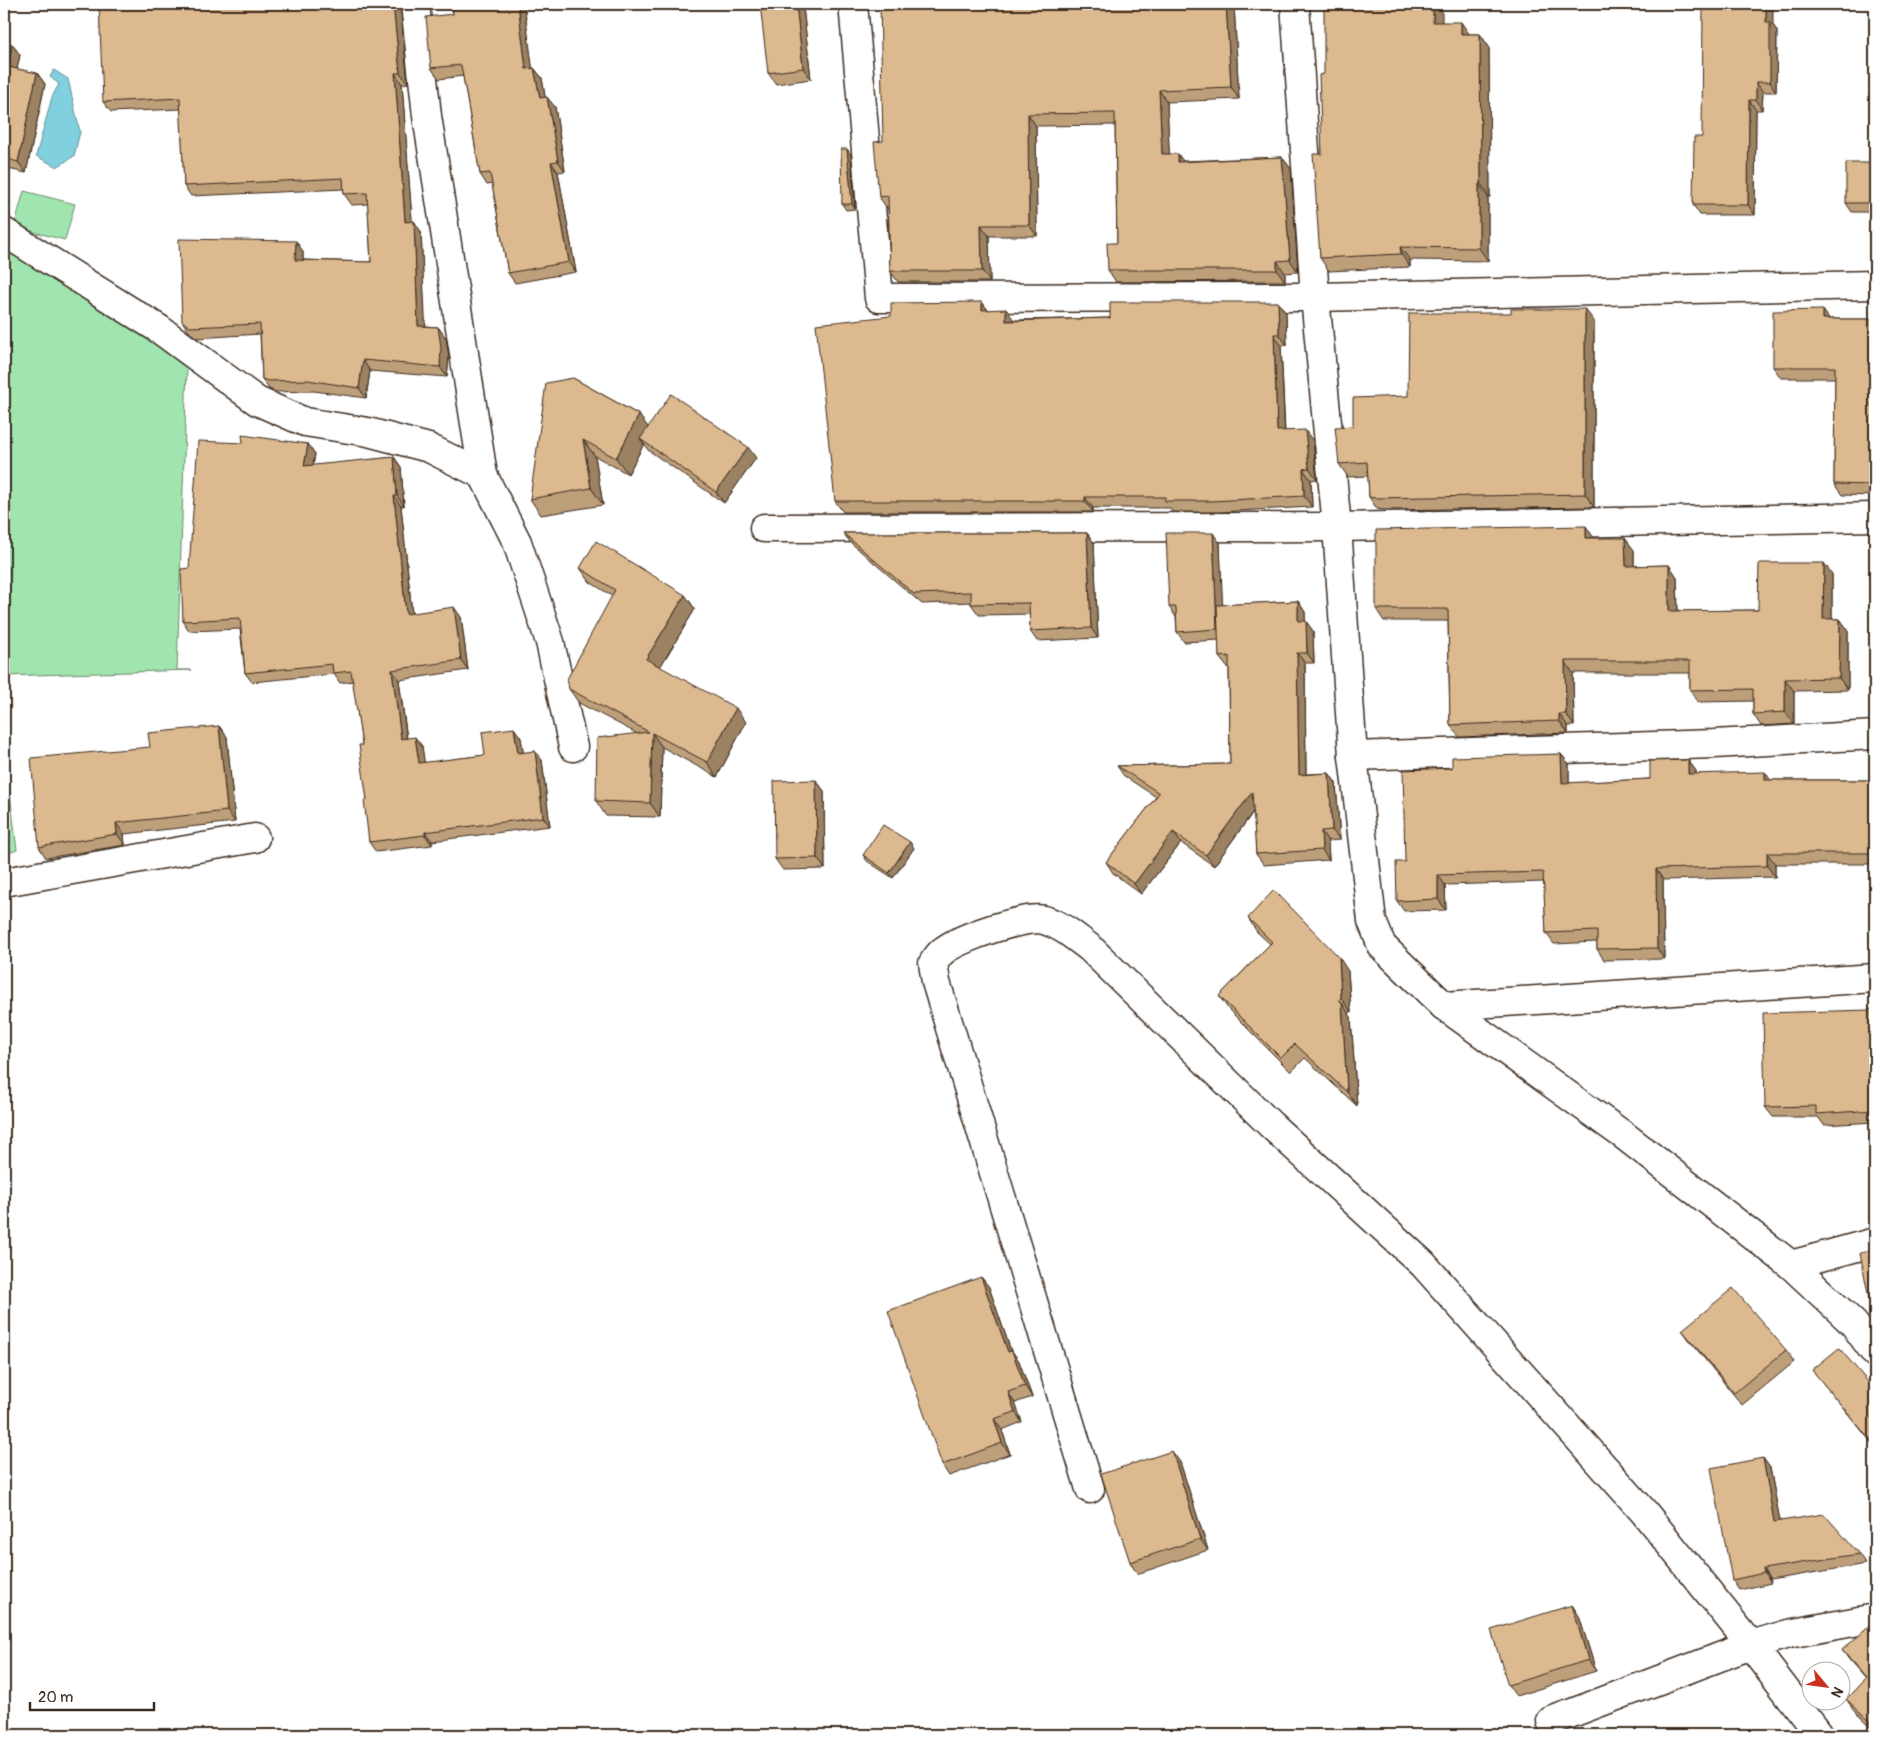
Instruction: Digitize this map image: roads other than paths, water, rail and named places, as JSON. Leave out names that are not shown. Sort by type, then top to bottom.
[{"type":"street","points":[[415,4],[427,116],[483,475],[520,551],[550,642],[573,748]]},
{"type":"street","points":[[853,4],[879,298],[1315,297],[1875,285]]},
{"type":"street","points":[[1295,4],[1315,297],[1337,527],[1353,756],[1372,921],[1382,946],[1444,1006],[1626,1137],[1791,1265],[1854,1324],[1875,1353]]},
{"type":"street","points":[[4,232],[159,329],[258,400],[305,422],[368,432],[429,448],[483,475]]},
{"type":"street","points":[[764,528],[842,526],[1337,527],[1875,518]]},
{"type":"street","points":[[1353,756],[1714,744],[1875,735]]},
{"type":"street","points":[[4,882],[255,838]]},
{"type":"street","points":[[1090,1489],[936,982],[933,963],[941,952],[960,941],[1020,921],[1042,919],[1062,927],[1090,948],[1271,1125],[1423,1264],[1644,1512],[1751,1645],[1820,1735]]},
{"type":"street","points":[[1444,1006],[1875,978]]},
{"type":"street","points":[[1791,1265],[1875,1242]]},
{"type":"street","points":[[1551,1721],[1751,1645],[1788,1634],[1875,1618]]},
{"type":"water","points":[[54,70],[68,79],[80,132],[74,156],[57,167],[36,156],[52,97],[59,84],[50,77]]}]
